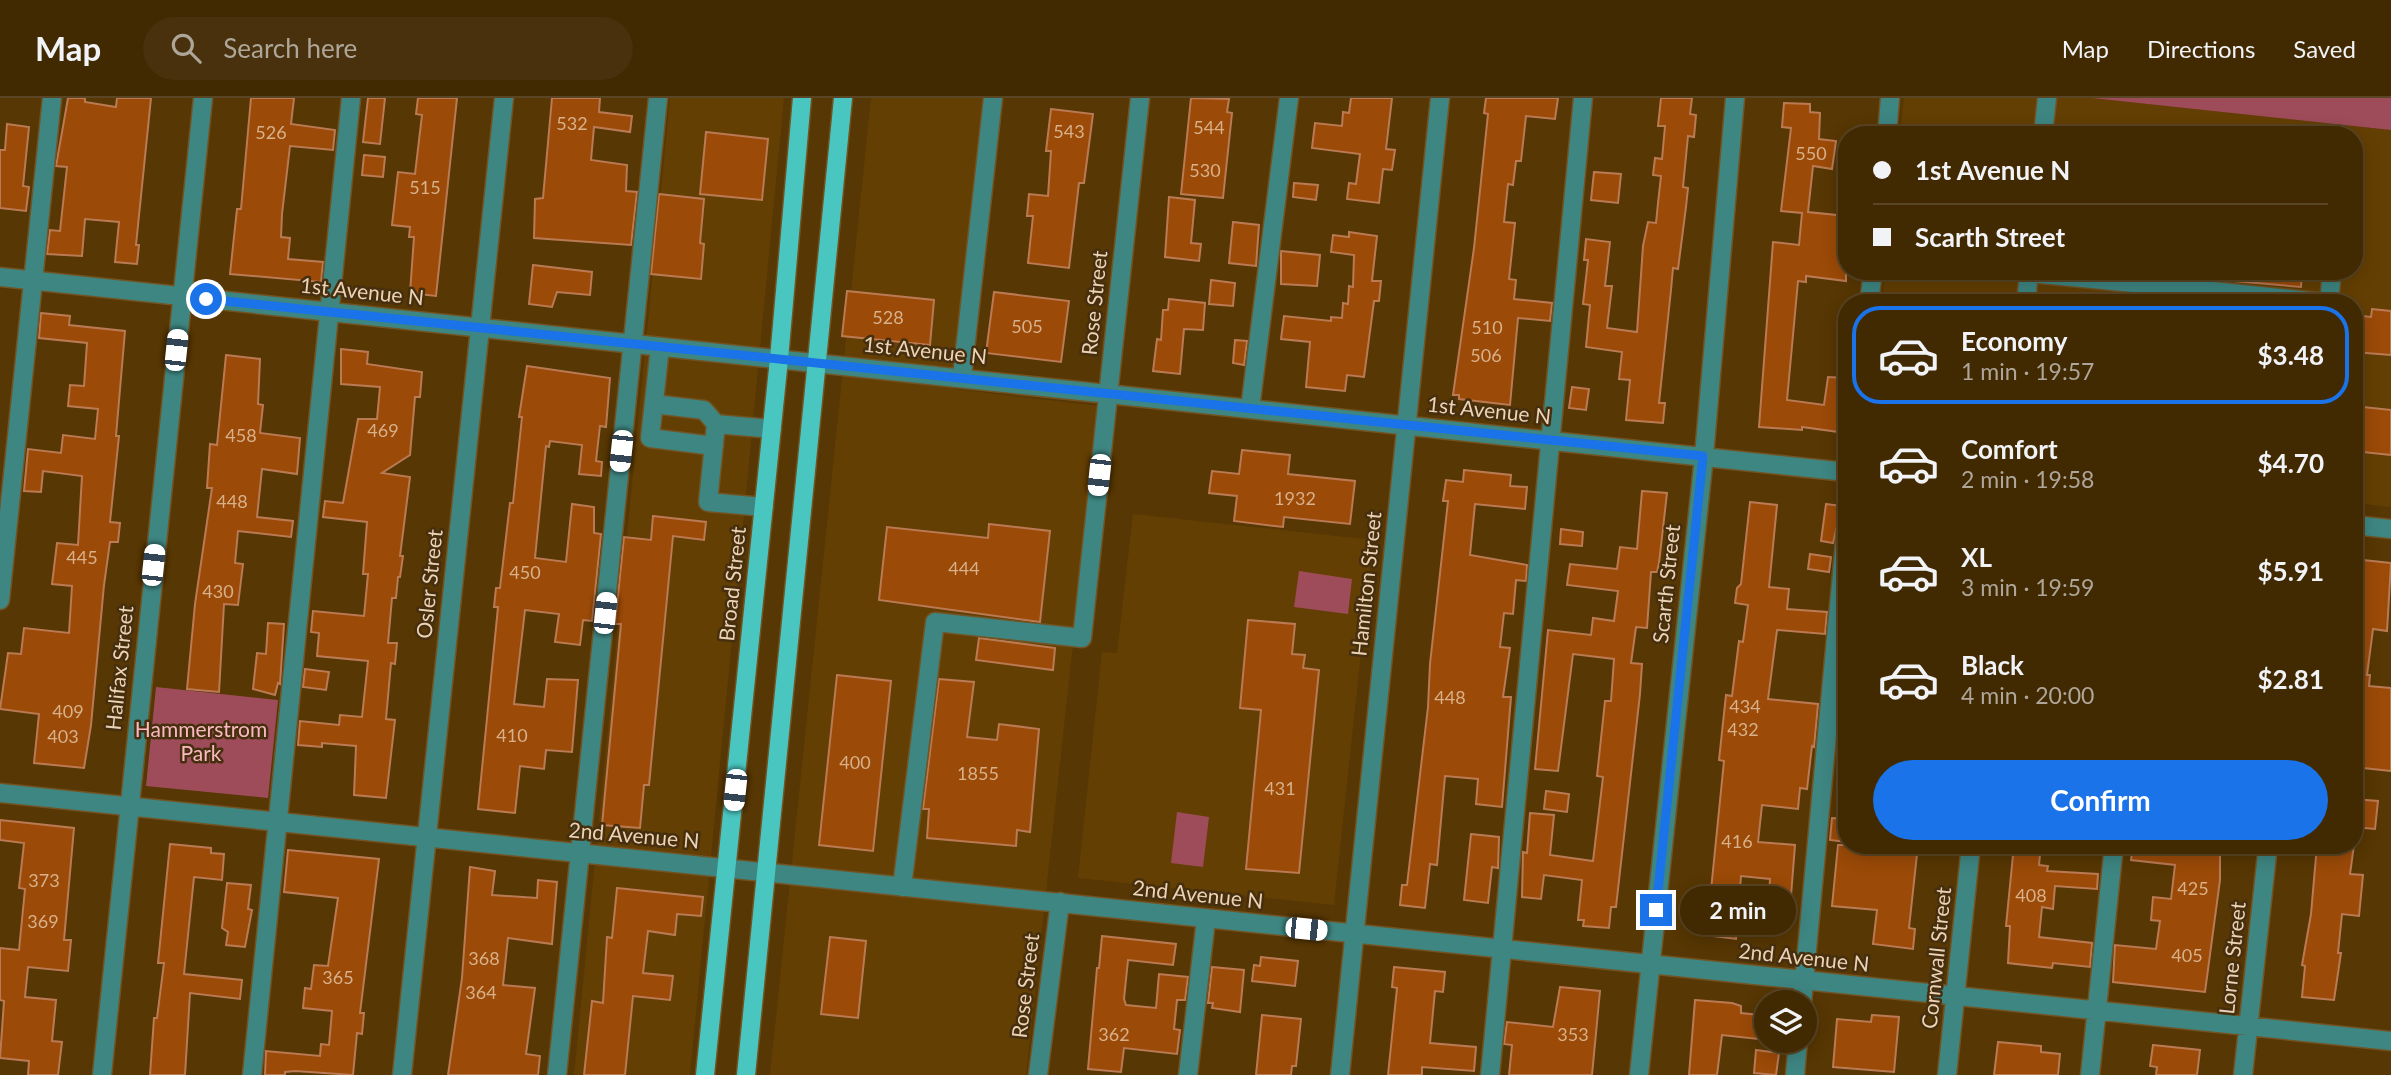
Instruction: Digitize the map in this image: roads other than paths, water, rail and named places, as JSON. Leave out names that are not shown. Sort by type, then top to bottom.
[{"type":"main road","name":"Broad Street","points":[[705,1075],[779,359],[802,98]]},
{"type":"main road","points":[[746,1075],[843,98]]},
{"type":"street","points":[[0,600],[52,98]]},
{"type":"street","name":"Halifax Street","points":[[102,1075],[203,98]]},
{"type":"street","points":[[252,1075],[351,98]]},
{"type":"street","name":"Osler Street","points":[[402,1075],[504,98]]},
{"type":"street","points":[[556,1075],[658,98]]},
{"type":"street","points":[[962,377],[993,98]]},
{"type":"street","name":"Rose Street","points":[[902,887],[934,622],[1082,638],[1140,98]]},
{"type":"street","points":[[1251,409],[1289,98]]},
{"type":"street","name":"Hamilton Street","points":[[1340,1075],[1440,98]]},
{"type":"street","points":[[1490,1075],[1583,98]]},
{"type":"street","name":"Scarth Street","points":[[1639,1075],[1703,456],[1735,98]]},
{"type":"street","points":[[1888,126],[1890,98]]},
{"type":"street","points":[[2044,126],[2047,98]]},
{"type":"street","name":"1st Avenue N","points":[[0,277],[1838,471]]},
{"type":"street","points":[[2079,280],[2168,294]]},
{"type":"street","points":[[660,347],[650,438],[714,446]]},
{"type":"street","points":[[654,404],[704,410],[716,425],[708,502],[764,507]]},
{"type":"street","points":[[716,425],[772,429]]},
{"type":"street","points":[[2363,526],[2391,529]]},
{"type":"street","points":[[1803,990],[1838,617]]},
{"type":"street","name":"2nd Avenue N","points":[[0,793],[581,855],[767,871],[1956,998],[2391,1041]]},
{"type":"street","name":"Cornwall Street","points":[[1947,1075],[1970,854]]},
{"type":"street","points":[[2090,1075],[2113,854]]},
{"type":"street","name":"Lorne Street","points":[[2243,1075],[2268,854]]},
{"type":"street","name":"Rose Street","points":[[1038,1075],[1060,902]]},
{"type":"street","points":[[1188,1075],[1206,919]]},
{"type":"street","points":[[1795,1075],[1797,1053]]},
{"type":"park label","name":"Hammerstrom Park","points":[[201,742]]}]
